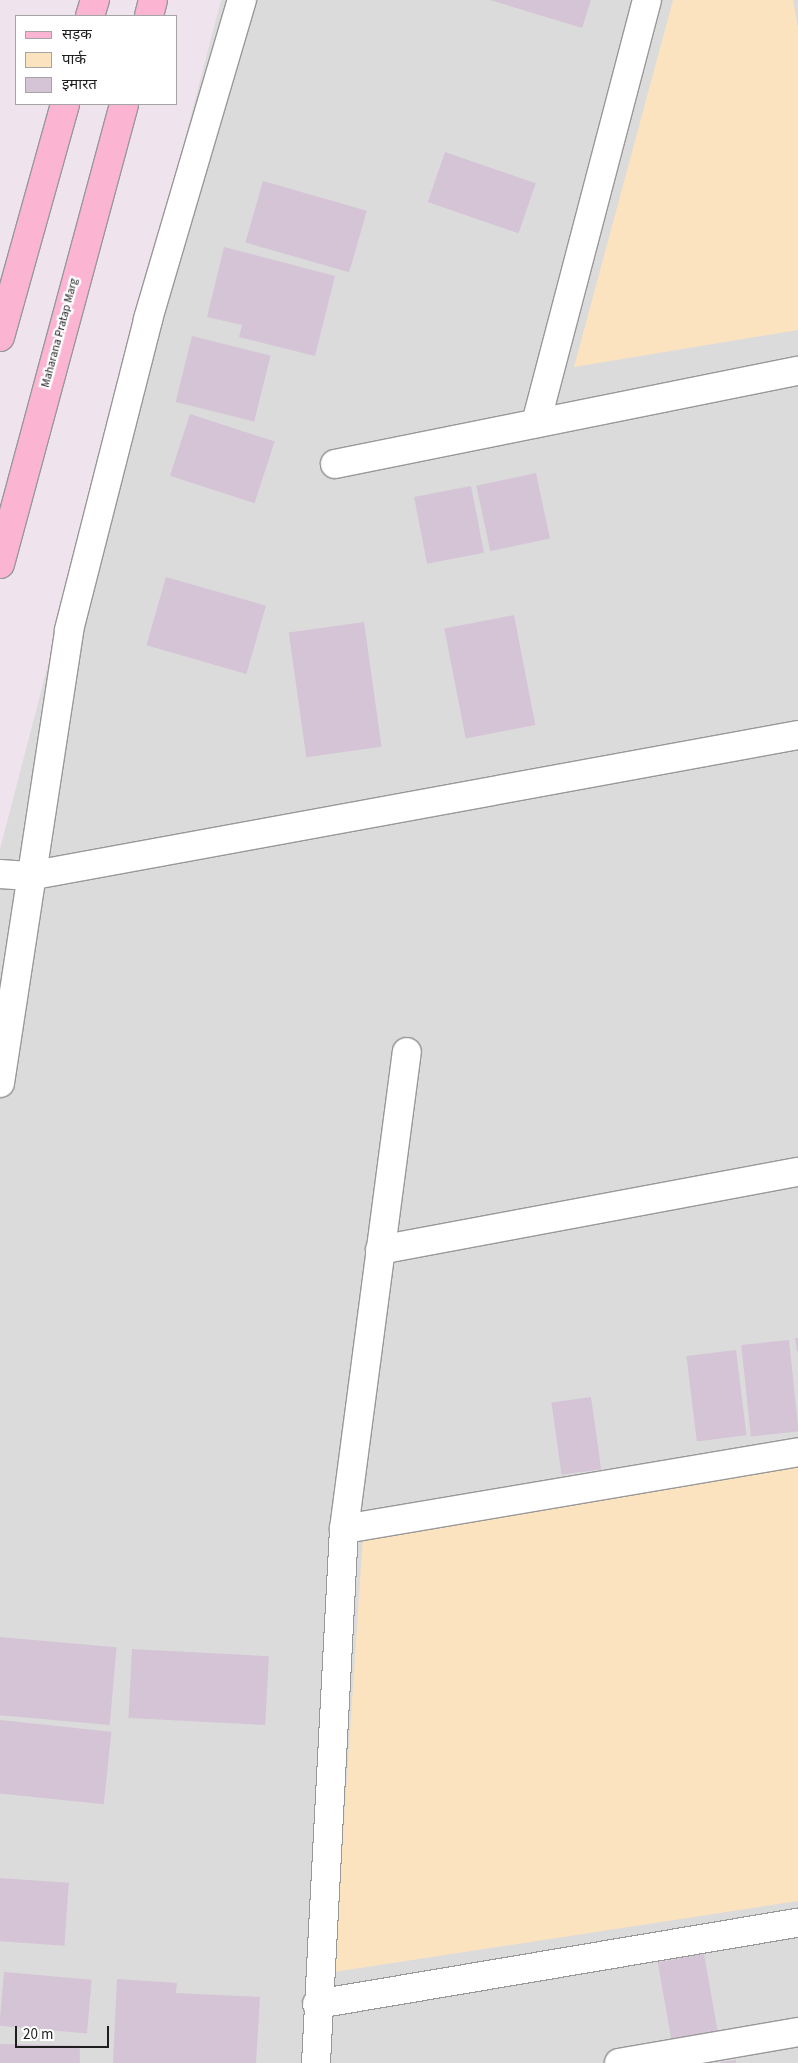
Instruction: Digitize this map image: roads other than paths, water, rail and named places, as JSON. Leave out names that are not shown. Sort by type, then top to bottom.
[{"type":"main road","points":[[90,15],[95,0]]},
{"type":"main road","points":[[149,15],[153,0]]},
{"type":"main road","points":[[0,337],[65,105]]},
{"type":"main road","name":"Maharana Pratap Marg","points":[[0,564],[124,105]]},
{"type":"street","points":[[0,1084],[29,876],[68,630],[148,319],[242,0]]},
{"type":"street","points":[[536,423],[647,0]]},
{"type":"street","points":[[335,464],[798,371]]},
{"type":"street","points":[[0,874],[29,876],[798,735]]},
{"type":"street","points":[[316,2063],[317,2004],[344,1529],[407,1052]]},
{"type":"street","points":[[380,1250],[798,1172]]},
{"type":"street","points":[[344,1529],[798,1452]]},
{"type":"street","points":[[317,2004],[798,1923]]},
{"type":"street","points":[[619,2063],[798,2032]]}]
